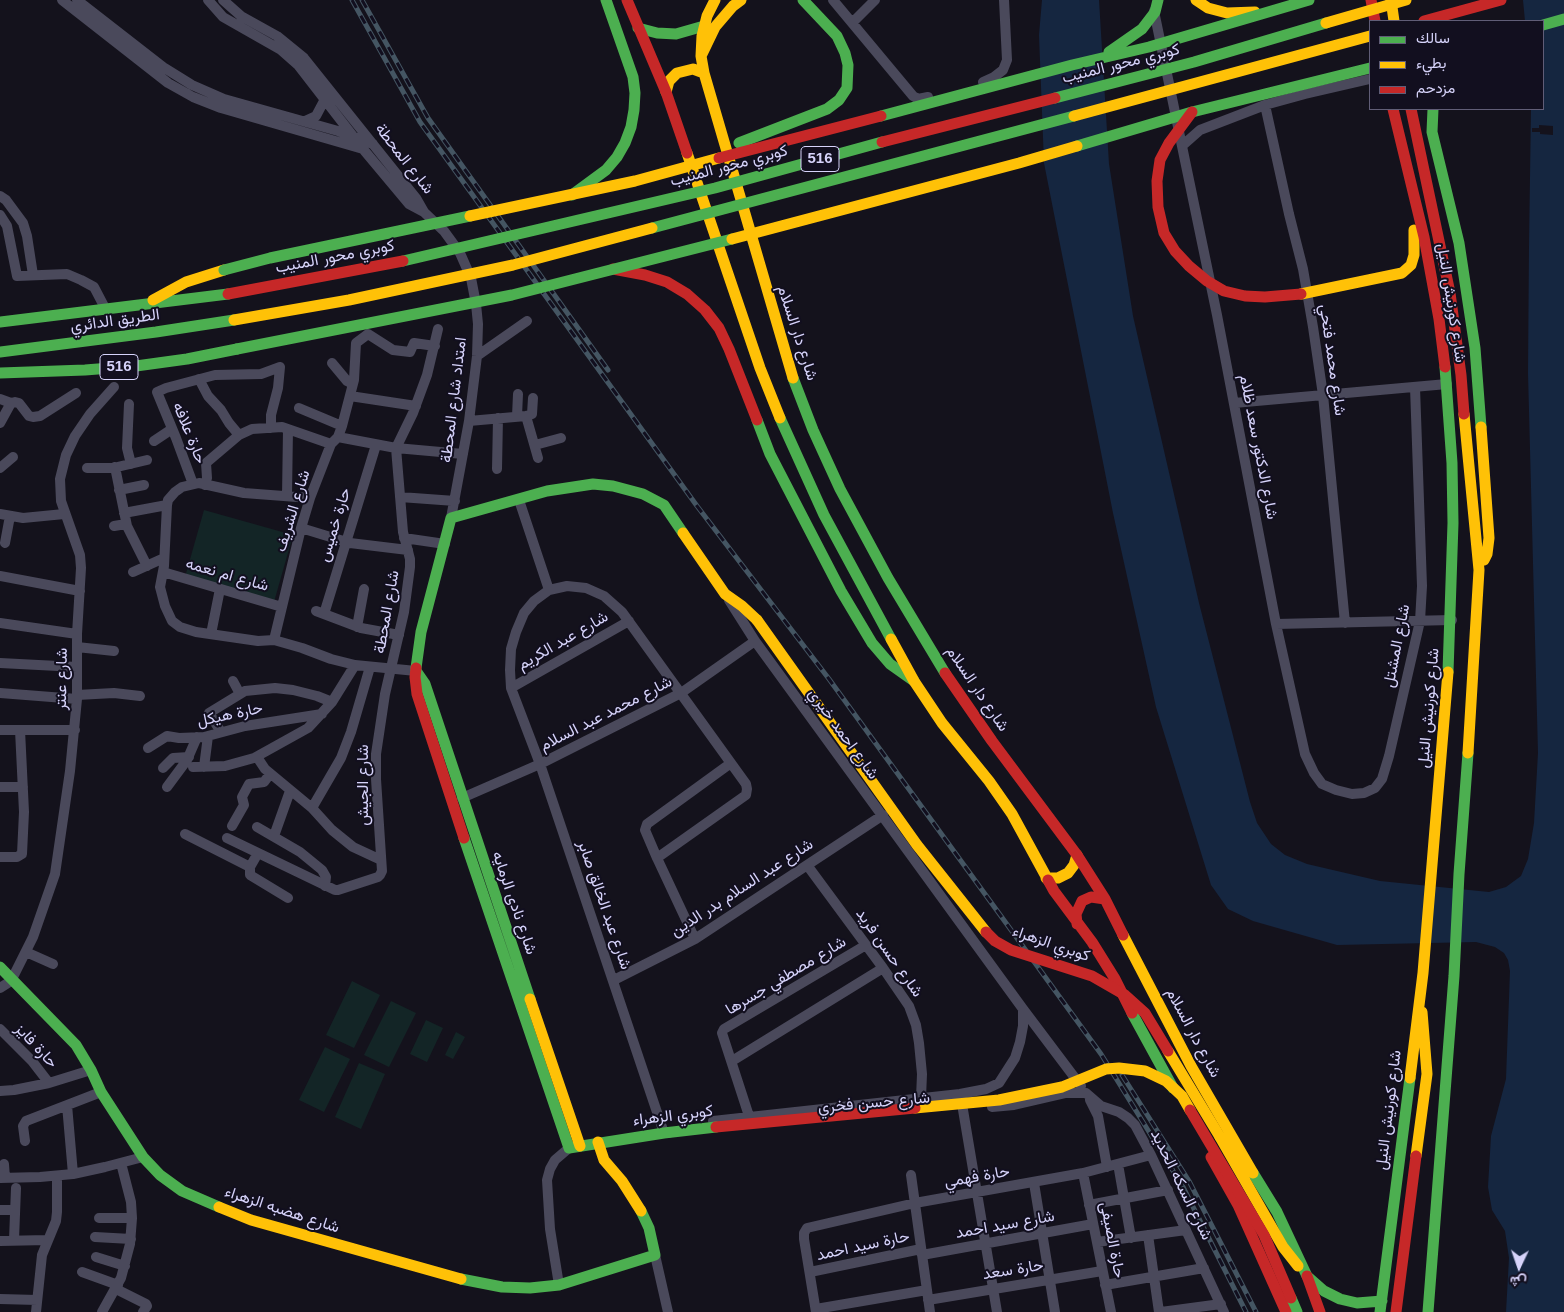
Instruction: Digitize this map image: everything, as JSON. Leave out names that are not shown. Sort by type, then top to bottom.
[{"type":"main road","points":[[569,196],[606,170],[617,157],[631,127],[635,93],[633,77],[606,0]]},
{"type":"main road","points":[[627,0],[666,92],[746,328],[792,446],[841,550],[914,681],[942,723],[1005,803],[1024,833],[1046,878],[1065,908],[1092,942],[1115,979],[1141,1032],[1238,1206],[1286,1312]]},
{"type":"main road","name":"شارع دار السلام","points":[[716,0],[704,26],[701,56],[704,72],[786,357],[813,430],[840,489],[888,578],[940,665],[992,741],[1077,855],[1105,899],[1191,1066],[1225,1127],[1277,1212],[1307,1276],[1324,1291],[1340,1299],[1381,1307]]},
{"type":"main road","points":[[701,56],[715,27],[740,0]]},
{"type":"main road","points":[[674,169],[827,109],[839,100],[846,88],[848,65],[845,53],[837,36],[802,0]]},
{"type":"main road","points":[[1099,58],[1142,29],[1154,12],[1158,0]]},
{"type":"main road","points":[[1196,0],[1208,8],[1227,13],[1246,13],[1283,8]]},
{"type":"main road","name":"كوبري محور المنيب","points":[[224,270],[270,258],[635,181],[674,169],[1099,58],[1149,47],[1309,0]]},
{"type":"main road","points":[[1371,0],[1375,20]]},
{"type":"main road","points":[[1391,0],[1394,20]]},
{"type":"main road","name":"كوبري محور المنيب","points":[[228,294],[426,257],[715,188],[867,146],[1194,62],[1406,0]]},
{"type":"main road","points":[[1428,20],[1501,0]]},
{"type":"main road","points":[[1544,25],[1560,20]]},
{"type":"main road","points":[[1544,29],[1560,20]]},
{"type":"main road","points":[[638,28],[657,33],[676,34],[704,26]]},
{"type":"main road","name":"الطريق الدائري","points":[[0,352],[234,320],[350,300],[513,265],[1369,36]]},
{"type":"main road","name":"516","points":[[0,373],[85,370],[187,359],[512,295],[1019,164],[1192,112],[1369,68]]},
{"type":"main road","points":[[666,92],[670,81],[677,74],[688,70],[704,72]]},
{"type":"main road","name":"شارع كورنيش النيل","points":[[1381,1307],[1423,973],[1452,620],[1453,523],[1452,463],[1447,384],[1439,319],[1424,237],[1393,110]]},
{"type":"main road","name":"شارع كورنيش النيل","points":[[1411,110],[1450,294],[1461,375],[1469,478],[1479,570],[1454,976],[1428,1312]]},
{"type":"main road","points":[[1433,110],[1432,132],[1459,243],[1474,348],[1489,538],[1486,554],[1479,570]]},
{"type":"main road","points":[[1192,112],[1169,143],[1160,160],[1157,181],[1158,208],[1164,233],[1175,251],[1207,281],[1224,291],[1245,296],[1265,297],[1304,293],[1384,278],[1402,272],[1411,265],[1414,255],[1414,194]]},
{"type":"main road","points":[[612,269],[645,275],[667,282],[687,294],[705,310],[719,328],[770,454],[841,591],[872,643],[890,664],[914,681]]},
{"type":"main road","name":"الطريق الدائري","points":[[147,304],[186,282],[224,270]]},
{"type":"main road","name":"الطريق الدائري","points":[[0,322],[228,294]]},
{"type":"main road","points":[[0,312],[21,320]]},
{"type":"main road","name":"شارع احمد خيري","points":[[452,518],[547,491],[593,484],[614,486],[643,494],[664,505],[725,594]]},
{"type":"main road","name":"شارع نادى الرمايه","points":[[452,518],[421,632],[415,683],[417,694],[486,908],[575,1147]]},
{"type":"main road","name":"كوبري الزهراء","points":[[725,594],[757,620],[917,845],[981,928],[995,941],[1012,950],[1092,976],[1125,995],[1140,1008],[1152,1024],[1220,1137],[1283,1247],[1307,1276]]},
{"type":"main road","name":"شارع نادى الرمايه","points":[[416,671],[425,684],[575,1147]]},
{"type":"main road","points":[[1046,878],[1058,878],[1068,873],[1074,865],[1077,855]]},
{"type":"main road","points":[[1077,924],[1076,914],[1082,901],[1091,897],[1105,899]]},
{"type":"main road","name":"شارع هضبه الزهراء","points":[[0,968],[76,1045],[91,1070],[101,1092],[143,1157],[160,1175],[182,1191],[251,1220],[420,1268],[502,1287],[530,1288],[559,1285],[581,1280],[655,1255]]},
{"type":"main road","points":[[1396,1312],[1427,1074],[1425,1037],[1419,1001]]},
{"type":"main road","name":"كوبري الزهراء","points":[[575,1147],[663,1130],[716,1127],[999,1100],[1062,1087],[1106,1069],[1119,1068],[1146,1071],[1166,1082],[1182,1096],[1264,1235],[1297,1312]]},
{"type":"main road","points":[[598,1142],[604,1160],[637,1203],[648,1228],[655,1255]]},
{"type":"main road","points":[[1307,1276],[1320,1312]]},
{"type":"street","points":[[62,0],[168,83],[194,97],[221,108],[363,148]]},
{"type":"street","points":[[77,0],[163,67],[192,85],[224,99],[373,144]]},
{"type":"street","name":"شارع المحطة","points":[[208,0],[232,24],[272,44],[290,57],[305,73],[409,204],[424,212]]},
{"type":"street","name":"شارع المحطة","points":[[223,0],[240,16],[277,36],[295,50],[311,67],[416,198],[424,212]]},
{"type":"street","points":[[833,0],[913,96],[918,99],[981,82],[994,77],[1002,70],[1007,60],[1004,0]]},
{"type":"street","points":[[852,23],[875,0]]},
{"type":"street","points":[[1152,0],[1183,145],[1200,130],[1265,105],[1369,79]]},
{"type":"street","points":[[305,122],[316,116],[325,99]]},
{"type":"street","name":"شارع محمد فتحي","points":[[1265,105],[1323,395],[1345,623]]},
{"type":"street","name":"شارع الدكتور سعد ظلام","points":[[1183,145],[1276,624],[1306,754]]},
{"type":"street","points":[[0,196],[6,200],[23,223],[27,236],[33,276]]},
{"type":"street","name":"امتداد شارع المحطة","points":[[424,212],[444,230],[460,253],[471,278],[478,324],[477,356],[452,518]]},
{"type":"street","points":[[0,215],[7,226],[17,276],[66,274],[94,287],[105,308]]},
{"type":"street","points":[[477,356],[527,321]]},
{"type":"street","points":[[396,448],[416,406],[435,346],[438,329]]},
{"type":"street","name":"شارع الشريف","points":[[274,640],[310,498],[342,426],[353,384],[356,343],[366,334],[370,334],[393,350],[411,352],[414,343],[435,346]]},
{"type":"street","points":[[332,362],[347,381],[353,384]]},
{"type":"street","points":[[239,434],[208,396],[199,378],[215,375],[261,374],[280,367],[270,428]]},
{"type":"street","name":"حارة علافه","points":[[193,484],[156,392],[199,378]]},
{"type":"street","points":[[1234,403],[1447,384]]},
{"type":"street","name":"شارع عنتر","points":[[11,980],[33,937],[55,874],[75,730],[80,555],[64,514],[61,501],[60,479],[66,455],[75,436],[90,414],[114,387]]},
{"type":"street","name":"شارع المشتل","points":[[1306,754],[1314,773],[1322,784],[1352,794],[1364,793],[1375,788],[1382,778],[1389,756],[1420,621],[1422,586],[1415,387]]},
{"type":"street","points":[[0,399],[11,403],[19,403],[29,416],[33,417],[40,416],[76,393]]},
{"type":"street","points":[[518,394],[522,416],[535,445],[538,458]]},
{"type":"street","points":[[350,396],[416,406]]},
{"type":"street","points":[[468,421],[532,414],[533,398]]},
{"type":"street","points":[[0,423],[11,403]]},
{"type":"street","points":[[128,404],[127,448],[131,464]]},
{"type":"street","points":[[299,408],[342,426]]},
{"type":"street","points":[[497,469],[498,418]]},
{"type":"street","points":[[205,485],[207,478],[206,463],[239,434],[252,429],[282,427],[335,441],[463,454]]},
{"type":"street","points":[[154,441],[172,429]]},
{"type":"street","points":[[287,496],[288,429]]},
{"type":"street","points":[[535,445],[561,438]]},
{"type":"street","name":"حارة خميس","points":[[358,627],[320,612],[376,445]]},
{"type":"street","name":"شارع المحطة","points":[[391,669],[404,612],[410,567],[404,538],[396,448]]},
{"type":"street","points":[[0,468],[13,457]]},
{"type":"street","points":[[87,468],[115,467],[147,460]]},
{"type":"street","points":[[115,467],[126,524],[147,566]]},
{"type":"street","points":[[310,498],[244,493],[193,484],[182,487],[175,492],[168,500],[167,506],[163,572],[160,587],[165,606],[172,621],[180,627],[211,634],[258,641],[274,640],[355,665],[416,671]]},
{"type":"street","points":[[119,490],[144,485]]},
{"type":"street","points":[[400,497],[454,501]]},
{"type":"street","points":[[519,500],[549,590],[567,586],[586,588],[604,596],[622,612],[748,789],[746,795],[657,858]]},
{"type":"street","points":[[124,513],[167,506]]},
{"type":"street","points":[[5,543],[5,515],[23,518],[64,514]]},
{"type":"street","points":[[114,526],[126,524]]},
{"type":"street","points":[[301,528],[345,542],[408,550]]},
{"type":"street","points":[[404,538],[445,544]]},
{"type":"street","points":[[133,572],[164,558]]},
{"type":"street","name":"شارع ام نعمه","points":[[163,572],[282,607]]},
{"type":"street","points":[[0,576],[80,591]]},
{"type":"street","points":[[211,634],[220,589]]},
{"type":"street","points":[[364,589],[358,627],[399,636]]},
{"type":"street","name":"شارع عبد الخالق صابر","points":[[549,590],[534,601],[524,613],[516,632],[511,650],[511,688],[540,764],[663,1130]]},
{"type":"street","name":"شارع احمد خيري","points":[[725,594],[755,641],[1086,1093],[1098,1116],[1107,1167]]},
{"type":"street","name":"شارع عبد الكريم","points":[[511,688],[629,620]]},
{"type":"street","points":[[1276,624],[1452,620]]},
{"type":"street","points":[[0,624],[77,634]]},
{"type":"street","name":"شارع محمد عبد السلام","points":[[462,798],[540,764],[681,693],[755,641]]},
{"type":"street","points":[[77,647],[114,652]]},
{"type":"street","points":[[0,663],[77,667]]},
{"type":"street","points":[[193,767],[225,766],[257,756],[308,728],[332,702],[355,665]]},
{"type":"street","points":[[312,808],[341,758],[351,732],[370,667]]},
{"type":"street","name":"شارع الجيش","points":[[381,866],[376,754],[385,694],[391,669]]},
{"type":"street","points":[[234,681],[240,694]]},
{"type":"street","points":[[221,732],[209,713],[245,691],[275,688],[293,690],[332,702]]},
{"type":"street","points":[[0,693],[77,697],[114,693],[140,696]]},
{"type":"street","name":"حارة هيكل","points":[[148,748],[167,736],[179,738],[208,736],[245,726],[322,714]]},
{"type":"street","points":[[0,730],[75,730]]},
{"type":"street","points":[[0,857],[17,857],[22,854],[24,812],[20,730]]},
{"type":"street","points":[[204,767],[208,736]]},
{"type":"street","points":[[167,787],[189,757],[197,737]]},
{"type":"street","points":[[227,838],[330,888],[338,890],[378,877],[381,866],[332,830],[312,808],[265,770],[257,756]]},
{"type":"street","points":[[163,768],[173,758],[189,757]]},
{"type":"street","points":[[695,939],[645,830],[647,824],[731,763]]},
{"type":"street","points":[[232,826],[244,805],[242,797],[248,784],[264,782],[270,774]]},
{"type":"street","points":[[0,787],[23,787]]},
{"type":"street","points":[[274,836],[290,791]]},
{"type":"street","name":"شارع عبد السلام بدر الدين","points":[[614,980],[695,939],[883,815]]},
{"type":"street","points":[[257,826],[300,852],[322,870],[330,888]]},
{"type":"street","points":[[185,834],[250,867]]},
{"type":"street","points":[[258,853],[250,867],[249,872],[252,877],[288,898]]},
{"type":"street","name":"شارع حسن فريد","points":[[807,865],[910,1006],[919,1043],[922,1074],[921,1098]]},
{"type":"street","name":"شارع مصطفي جسرها","points":[[749,1116],[722,1036],[724,1029],[866,945]]},
{"type":"street","points":[[26,952],[53,964]]},
{"type":"street","points":[[732,1062],[883,968]]},
{"type":"street","points":[[0,988],[11,980]]},
{"type":"street","name":"شارع حسن فخري","points":[[663,1130],[749,1116],[960,1094],[986,1089],[999,1083],[1015,1058],[1023,1026],[1023,1009]]},
{"type":"street","name":"حارة فايز","points":[[0,1030],[32,1061],[49,1083]]},
{"type":"street","points":[[0,1091],[49,1083],[91,1070]]},
{"type":"street","points":[[25,1141],[24,1122],[101,1092]]},
{"type":"street","name":"شارع حسن فخري","points":[[663,1130],[691,1136],[1014,1105],[1066,1093],[1086,1093]]},
{"type":"street","name":"شارع السكه الحديد","points":[[1086,1093],[1100,1106],[1119,1112],[1135,1125],[1168,1190],[1222,1308]]},
{"type":"street","points":[[960,1094],[997,1312]]},
{"type":"street","points":[[67,1105],[73,1174]]},
{"type":"street","points":[[559,1285],[550,1229],[546,1180],[556,1160],[575,1147]]},
{"type":"street","name":"حارة فهمي","points":[[810,1272],[804,1239],[804,1233],[807,1228],[915,1203],[1083,1173],[1151,1155]]},
{"type":"street","points":[[4,1164],[2,1178],[57,1176],[143,1157]]},
{"type":"street","points":[[102,1312],[117,1287],[125,1266],[131,1239],[131,1202],[121,1163]]},
{"type":"street","points":[[1118,1164],[1131,1238]]},
{"type":"street","name":"حارة الصيفى","points":[[1083,1173],[1110,1312]]},
{"type":"street","points":[[36,1312],[42,1256],[47,1240],[53,1230],[57,1212],[57,1176]]},
{"type":"street","points":[[911,1176],[930,1312]]},
{"type":"street","points":[[1034,1183],[1055,1312]]},
{"type":"street","points":[[14,1240],[16,1188]]},
{"type":"street","points":[[1090,1205],[1168,1190]]},
{"type":"street","points":[[0,1210],[15,1210]]},
{"type":"street","points":[[99,1218],[132,1218]]},
{"type":"street","name":"شارع سيد احمد","points":[[922,1252],[985,1244],[1093,1224]]},
{"type":"street","points":[[1097,1242],[1186,1230]]},
{"type":"street","points":[[1148,1235],[1160,1312],[1222,1308]]},
{"type":"street","points":[[95,1237],[131,1239]]},
{"type":"street","points":[[0,1241],[47,1240]]},
{"type":"street","name":"حارة سيد احمد","points":[[810,1272],[922,1252]]},
{"type":"street","points":[[655,1255],[668,1312]]},
{"type":"street","points":[[96,1257],[125,1266]]},
{"type":"street","points":[[1105,1285],[1204,1268]]},
{"type":"street","name":"حارة سعد","points":[[816,1311],[928,1295],[993,1289],[1102,1271]]},
{"type":"street","points":[[82,1272],[117,1287],[146,1304],[147,1307],[143,1312]]},
{"type":"street","points":[[810,1272],[816,1311]]},
{"type":"street","points":[[0,1299],[37,1300]]},
{"type":"shaded area","points":[[204,510],[293,535],[274,602],[185,577]]},
{"type":"shaded area","points":[[352,981],[380,995],[354,1048],[326,1035]]},
{"type":"shaded area","points":[[391,1001],[416,1013],[389,1067],[364,1055]]},
{"type":"shaded area","points":[[426,1020],[443,1028],[427,1062],[410,1054]]},
{"type":"shaded area","points":[[456,1032],[465,1037],[453,1059],[445,1055]]},
{"type":"shaded area","points":[[325,1047],[350,1059],[324,1112],[299,1100]]},
{"type":"shaded area","points":[[359,1063],[385,1074],[361,1129],[335,1117]]},
{"type":"water","points":[[1042,0],[1099,0],[1109,164],[1133,316],[1199,603],[1257,823],[1271,844],[1285,855],[1307,864],[1380,881],[1489,892],[1506,887],[1521,876],[1528,859],[1534,823],[1538,753],[1528,373],[1529,246],[1531,110],[1544,110],[1544,20],[1525,20],[1523,0],[1564,0],[1564,1312],[1506,1312],[1509,1258],[1505,1231],[1492,1210],[1488,1187],[1491,1136],[1506,1079],[1510,971],[1508,960],[1504,953],[1495,947],[1476,942],[1337,945],[1253,921],[1228,909],[1211,885],[1156,707],[1113,513],[1044,163],[1039,35]]},
{"type":"pier","points":[[1539,125],[1553,126],[1553,135],[1532,132],[1532,128],[1539,128]]},
{"type":"railway","points":[[352,0],[420,122],[697,506],[829,679],[1101,1054],[1183,1187],[1246,1312]]},
{"type":"railway","points":[[362,0],[428,118],[608,370]]},
{"type":"railway","points":[[1122,1075],[1189,1181],[1256,1312]]},
{"type":"traffic: fast","points":[[572,195],[606,170],[617,157],[631,127],[634,110],[635,93],[633,77],[606,0]]},
{"type":"traffic: fast","points":[[739,143],[827,109],[839,100],[847,88],[848,65],[837,36],[803,0]]},
{"type":"traffic: fast","points":[[1109,52],[1142,29],[1155,12],[1158,0]]},
{"type":"traffic: fast","points":[[881,116],[1072,65],[1149,47],[1309,0]]},
{"type":"traffic: fast","points":[[1544,25],[1564,19]]},
{"type":"traffic: fast","points":[[1055,98],[1194,62],[1326,23]]},
{"type":"traffic: fast","points":[[638,28],[657,33],[676,34],[704,26]]},
{"type":"traffic: fast","points":[[1077,146],[1192,112],[1369,68]]},
{"type":"traffic: fast","points":[[1433,110],[1432,132],[1459,243],[1475,348],[1481,427]]},
{"type":"traffic: fast","points":[[652,228],[1074,116]]},
{"type":"traffic: fast","points":[[403,261],[715,188],[882,142]]},
{"type":"traffic: fast","points":[[224,270],[270,258],[470,216]]},
{"type":"traffic: fast","points":[[237,349],[512,295],[732,239]]},
{"type":"traffic: fast","points":[[0,322],[228,294]]},
{"type":"traffic: fast","points":[[0,352],[234,320]]},
{"type":"traffic: fast","points":[[0,373],[136,366],[187,359],[237,349]]},
{"type":"traffic: fast","points":[[1445,367],[1452,463],[1453,523],[1448,672]]},
{"type":"traffic: fast","points":[[793,378],[813,430],[840,489],[888,578],[945,673]]},
{"type":"traffic: fast","points":[[780,418],[824,515],[891,639]]},
{"type":"traffic: fast","points":[[757,420],[770,454],[841,591],[872,643],[890,664],[914,681]]},
{"type":"traffic: fast","points":[[416,668],[421,632],[451,518],[547,491],[593,484],[613,486],[643,494],[664,505],[683,533]]},
{"type":"traffic: fast","points":[[416,671],[425,684],[530,999]]},
{"type":"traffic: fast","points":[[1428,1312],[1454,976],[1468,753]]},
{"type":"traffic: fast","points":[[464,838],[569,1148],[716,1127]]},
{"type":"traffic: fast","points":[[0,967],[76,1045],[91,1070],[101,1092],[143,1157],[160,1175],[182,1191],[219,1207]]},
{"type":"traffic: fast","points":[[1132,1013],[1173,1088]]},
{"type":"traffic: fast","points":[[1380,1312],[1410,1078]]},
{"type":"traffic: fast","points":[[1253,1173],[1277,1212],[1307,1276],[1324,1291],[1340,1299],[1357,1303],[1382,1301]]},
{"type":"traffic: fast","points":[[461,1279],[502,1287],[530,1288],[559,1285],[655,1255],[649,1228],[641,1211]]},
{"type":"traffic: fast","points":[[1291,1298],[1297,1312]]},
{"type":"traffic: slow","points":[[715,0],[707,16],[702,36],[701,56],[704,73],[793,378]]},
{"type":"traffic: slow","points":[[701,56],[715,27],[733,6],[741,0]]},
{"type":"traffic: slow","points":[[1196,0],[1208,8],[1227,13],[1255,12]]},
{"type":"traffic: slow","points":[[1391,0],[1394,20]]},
{"type":"traffic: slow","points":[[1326,23],[1406,0]]},
{"type":"traffic: slow","points":[[1074,116],[1369,36]]},
{"type":"traffic: slow","points":[[666,92],[669,81],[677,73],[693,69],[704,73]]},
{"type":"traffic: slow","points":[[732,239],[1077,146]]},
{"type":"traffic: slow","points":[[687,153],[760,368],[780,418]]},
{"type":"traffic: slow","points":[[470,216],[635,181],[719,158]]},
{"type":"traffic: slow","points":[[234,320],[349,300],[513,265],[652,228]]},
{"type":"traffic: slow","points":[[1301,294],[1402,273],[1411,265],[1414,255],[1414,230]]},
{"type":"traffic: slow","points":[[153,300],[186,282],[224,270]]},
{"type":"traffic: slow","points":[[1464,414],[1479,570],[1468,753]]},
{"type":"traffic: slow","points":[[1481,427],[1489,538],[1487,554],[1484,560]]},
{"type":"traffic: slow","points":[[683,533],[725,594],[757,620]]},
{"type":"traffic: slow","points":[[757,620],[917,845],[986,932]]},
{"type":"traffic: slow","points":[[891,639],[914,681],[942,723],[989,781],[1012,814],[1048,880]]},
{"type":"traffic: slow","points":[[1410,1078],[1423,973],[1448,672]]},
{"type":"traffic: slow","points":[[1046,878],[1058,878],[1068,873],[1074,865],[1077,855]]},
{"type":"traffic: slow","points":[[1123,935],[1191,1066],[1253,1173]]},
{"type":"traffic: slow","points":[[530,999],[580,1146]]},
{"type":"traffic: slow","points":[[1416,1156],[1427,1074],[1422,1012]]},
{"type":"traffic: slow","points":[[1168,1051],[1220,1137]]},
{"type":"traffic: slow","points":[[915,1108],[999,1100],[1062,1087],[1106,1069],[1119,1068],[1145,1071],[1166,1081],[1182,1096],[1190,1110]]},
{"type":"traffic: slow","points":[[1220,1137],[1283,1247],[1298,1266]]},
{"type":"traffic: slow","points":[[598,1142],[604,1160],[622,1181],[641,1211]]},
{"type":"traffic: slow","points":[[219,1207],[251,1220],[461,1279]]},
{"type":"traffic: jam","points":[[627,0],[666,92],[687,153]]},
{"type":"traffic: jam","points":[[1371,0],[1375,20]]},
{"type":"traffic: jam","points":[[1428,20],[1501,0]]},
{"type":"traffic: jam","points":[[882,142],[1055,98]]},
{"type":"traffic: jam","points":[[1393,110],[1424,237],[1439,319],[1445,367]]},
{"type":"traffic: jam","points":[[1411,110],[1450,293],[1461,375],[1464,414]]},
{"type":"traffic: jam","points":[[1192,112],[1169,143],[1160,160],[1157,181],[1158,207],[1164,233],[1175,251],[1189,266],[1207,281],[1224,291],[1245,296],[1265,297],[1301,294]]},
{"type":"traffic: jam","points":[[719,158],[881,116]]},
{"type":"traffic: jam","points":[[228,294],[403,261]]},
{"type":"traffic: jam","points":[[613,269],[645,275],[667,282],[687,294],[705,310],[719,328],[729,349],[757,420]]},
{"type":"traffic: jam","points":[[416,668],[417,694],[464,838]]},
{"type":"traffic: jam","points":[[945,673],[992,741],[1077,855],[1105,899],[1123,935]]},
{"type":"traffic: jam","points":[[1048,880],[1092,942],[1115,979],[1132,1013]]},
{"type":"traffic: jam","points":[[1077,924],[1076,914],[1082,901],[1091,897],[1105,899]]},
{"type":"traffic: jam","points":[[986,932],[995,941],[1011,950],[1092,976],[1125,995],[1145,1013],[1168,1051]]},
{"type":"traffic: jam","points":[[716,1127],[915,1108]]},
{"type":"traffic: jam","points":[[1190,1110],[1264,1235],[1291,1298]]},
{"type":"traffic: jam","points":[[1396,1312],[1416,1156]]},
{"type":"traffic: jam","points":[[1211,1157],[1238,1205],[1286,1312]]},
{"type":"traffic: jam","points":[[1307,1276],[1320,1312]]}]
